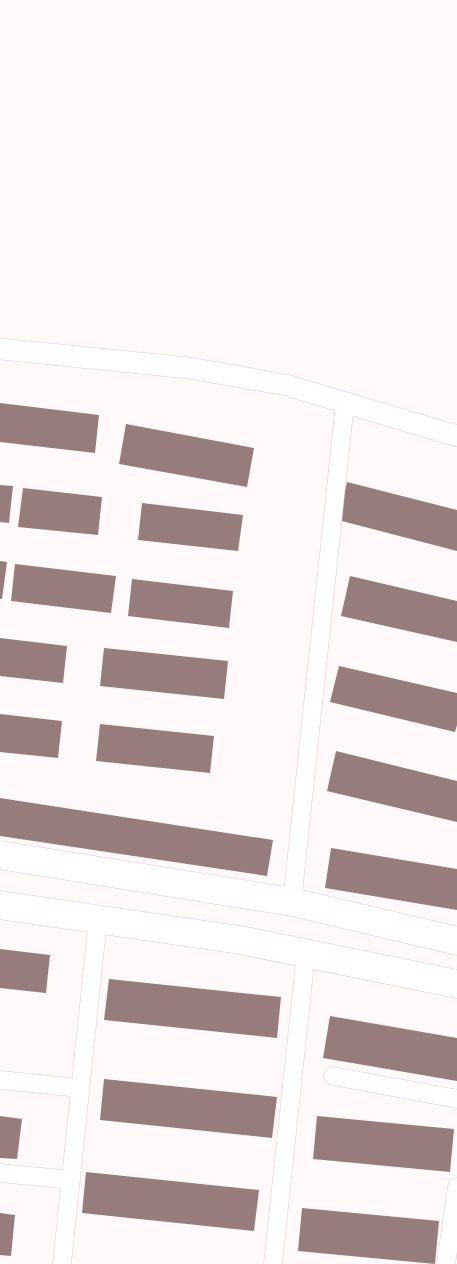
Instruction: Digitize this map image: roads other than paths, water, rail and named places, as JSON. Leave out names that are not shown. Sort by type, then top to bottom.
[{"type":"main road","points":[[0,855],[292,902],[457,941]]},
{"type":"main road","points":[[0,905],[240,940],[457,984]]},
{"type":"street","points":[[0,349],[189,368],[286,385],[457,436]]},
{"type":"street","points":[[292,902],[345,403]]},
{"type":"street","points":[[62,1264],[98,919]]},
{"type":"street","points":[[273,1264],[306,953]]},
{"type":"street","points":[[333,1076],[457,1099]]},
{"type":"street","points":[[0,1080],[80,1088]]},
{"type":"street","points":[[0,1173],[71,1180]]},
{"type":"street","points":[[446,1264],[457,1187]]}]
